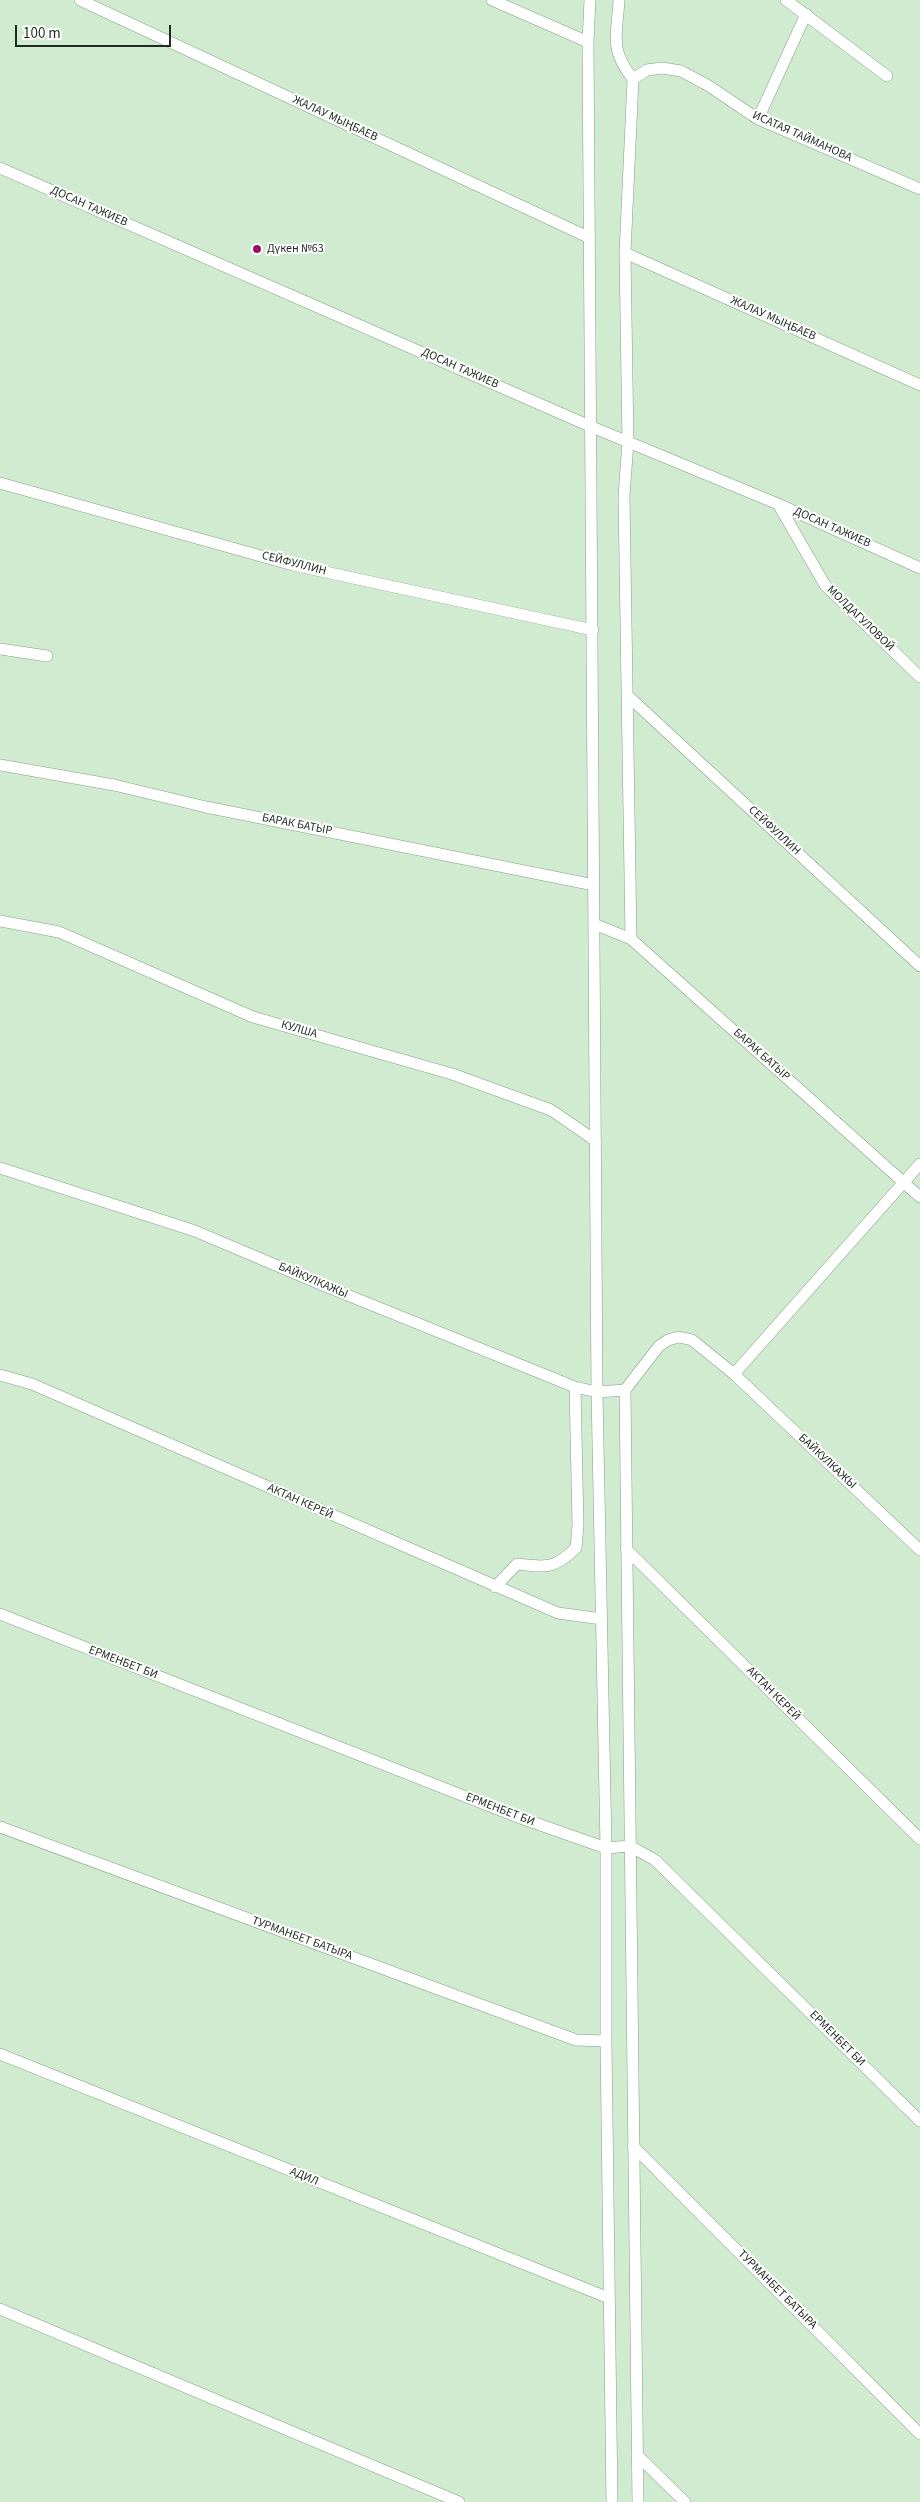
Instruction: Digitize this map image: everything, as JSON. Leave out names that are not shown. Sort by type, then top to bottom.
[{"type":"street","name":"ЖАЛАУ МЫҢБАЕВ","points":[[80,0],[590,238]]},
{"type":"street","points":[[492,0],[588,42]]},
{"type":"street","points":[[590,0],[588,42],[597,1392],[606,1848],[608,2298],[612,2502]]},
{"type":"street","points":[[619,0],[616,51],[620,63],[633,79],[625,253],[628,442],[624,496],[631,939]]},
{"type":"street","points":[[786,0],[887,76]]},
{"type":"street","points":[[758,119],[806,14]]},
{"type":"street","name":"ИСАТАЯ ТАЙМАНОВА","points":[[633,79],[647,70],[662,68],[681,71],[709,86],[758,119],[920,189]]},
{"type":"street","name":"ДОСАН ТАЖИЕВ","points":[[0,168],[592,427],[778,504],[920,568]]},
{"type":"street","name":"ЖАЛАУ МЫҢБАЕВ","points":[[625,253],[920,385]]},
{"type":"street","name":"СЕЙФУЛЛИН","points":[[0,483],[293,566],[593,630]]},
{"type":"street","name":"МОЛДАГУЛОВОЙ","points":[[778,504],[825,585],[920,677]]},
{"type":"street","points":[[0,649],[47,656]]},
{"type":"street","name":"СЕЙФУЛЛИН","points":[[628,696],[920,966]]},
{"type":"street","name":"БАРАК БАТЫР","points":[[0,765],[114,785],[206,807],[594,884]]},
{"type":"street","name":"КУЛША","points":[[0,921],[59,932],[253,1016],[452,1074],[551,1110],[596,1141]]},
{"type":"street","name":"БАРАК БАТЫР","points":[[594,924],[631,939],[920,1197]]},
{"type":"street","points":[[734,1374],[920,1164]]},
{"type":"street","name":"БАЙКУЛКАЖЫ","points":[[0,1168],[195,1231],[324,1286],[575,1387],[597,1392],[625,1390],[659,1346],[668,1340],[679,1338],[692,1340],[734,1374],[920,1550]]},
{"type":"street","name":"АКТАН КЕРЕЙ","points":[[0,1375],[32,1384],[558,1613],[602,1620]]},
{"type":"street","points":[[495,1587],[517,1564],[543,1568],[563,1560],[576,1548],[578,1525],[575,1387]]},
{"type":"street","points":[[625,1390],[638,2502]]},
{"type":"street","name":"АКТАН КЕРЕЙ","points":[[626,1549],[920,1839]]},
{"type":"street","name":"ЕРМЕНБЕТ БИ","points":[[0,1614],[515,1816],[606,1848],[630,1846],[655,1860],[920,2121]]},
{"type":"street","name":"ТУРМАНБЕТ БАТЫРА","points":[[0,1827],[576,2040],[606,2041]]},
{"type":"street","name":"АДИЛ","points":[[0,2054],[608,2298]]},
{"type":"street","name":"ТУРМАНБЕТ БАТЫРА","points":[[633,2146],[920,2434]]},
{"type":"street","points":[[0,2309],[460,2502]]},
{"type":"street","points":[[637,2455],[685,2502]]},
{"type":"place","name":"Дүкен №63","points":[[257,249]]}]
